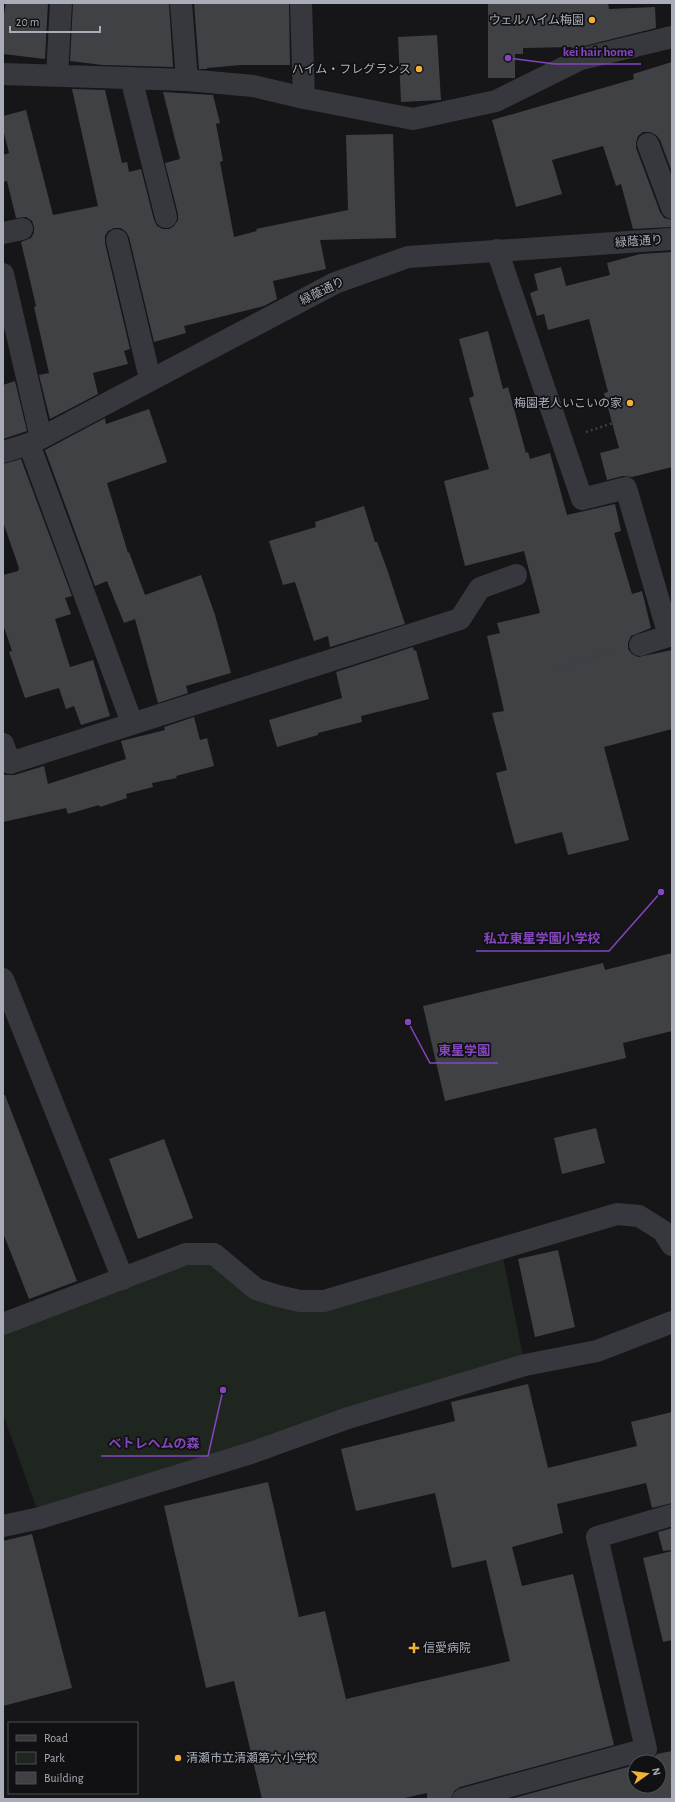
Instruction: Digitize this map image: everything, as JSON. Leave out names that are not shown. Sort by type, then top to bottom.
[{"type":"street","points":[[58,76],[61,3]]},
{"type":"street","points":[[181,3],[187,80]]},
{"type":"street","points":[[301,3],[304,98]]},
{"type":"street","points":[[3,74],[187,80],[254,86],[304,98],[413,119],[496,101],[581,59],[672,37]]},
{"type":"street","points":[[131,78],[166,217]]},
{"type":"street","points":[[648,144],[672,208]]},
{"type":"street","name":"緑蔭通り","points":[[3,452],[35,441],[150,379],[335,283],[408,257],[672,239]]},
{"type":"street","points":[[117,240],[150,379]]},
{"type":"street","points":[[497,250],[582,499],[626,488],[670,635],[640,645]]},
{"type":"street","points":[[3,274],[35,441],[132,723]]},
{"type":"street","points":[[3,744],[10,763],[460,619],[480,588],[516,575]]},
{"type":"street","points":[[3,979],[123,1278]]},
{"type":"street","points":[[3,1324],[186,1254],[214,1254],[256,1288],[278,1296],[300,1301],[324,1301],[617,1214],[639,1216],[663,1231],[672,1245]]},
{"type":"street","points":[[3,1526],[40,1518],[254,1452],[348,1418],[525,1365],[597,1351],[672,1322]]},
{"type":"street","points":[[463,1799],[646,1750],[597,1536],[672,1515]]},
{"type":"path","points":[[554,668],[640,645]]},
{"type":"green space","points":[[501,1248],[525,1365],[40,1518],[3,1414],[3,1324],[186,1254],[300,1301]]},
{"type":"building","points":[[6,3],[48,3],[45,59],[3,54],[3,19]]},
{"type":"building","points":[[73,3],[169,3],[173,67],[102,65],[70,61]]},
{"type":"building","points":[[194,3],[289,3],[290,65],[241,65],[199,69]]},
{"type":"building","points":[[488,3],[608,3],[609,9],[655,7],[656,28],[572,49],[572,47],[523,48],[523,54],[515,54],[515,78],[488,78]]},
{"type":"building","name":"ハイム・フレグランス","points":[[437,35],[441,100],[401,102],[398,37]]},
{"type":"building","points":[[672,62],[672,172],[660,140],[656,135],[650,132],[643,132],[638,136],[636,148],[660,212],[664,218],[672,220],[672,227],[633,229],[621,184],[616,186],[603,146],[552,160],[562,194],[516,207],[492,120],[634,79],[633,74]]},
{"type":"building","points":[[72,89],[105,90],[122,163],[127,162],[129,172],[141,169],[154,220],[157,226],[163,229],[169,229],[174,226],[178,220],[178,214],[165,163],[180,159],[163,92],[213,95],[220,123],[216,124],[223,161],[220,162],[234,237],[257,231],[256,229],[348,210],[346,135],[393,134],[396,238],[320,240],[326,269],[273,281],[277,299],[264,306],[184,326],[186,333],[154,342],[129,237],[121,228],[114,228],[108,231],[105,236],[105,243],[130,349],[124,351],[128,364],[93,373],[98,394],[50,419],[39,375],[49,373],[34,307],[36,306],[21,242],[31,238],[34,233],[34,227],[32,221],[26,217],[16,218],[7,181],[3,182],[3,155],[9,153],[3,129],[3,116],[26,110],[53,215],[98,206]]},
{"type":"building","points":[[672,252],[672,467],[632,477],[623,476],[607,480],[600,453],[619,448],[604,393],[608,392],[589,319],[548,330],[544,314],[537,316],[530,293],[538,290],[534,274],[561,267],[566,286],[610,275],[607,263],[640,254]]},
{"type":"building","points":[[488,331],[503,389],[508,387],[526,453],[528,452],[530,459],[550,453],[567,515],[615,504],[621,531],[614,533],[632,594],[642,591],[651,628],[631,636],[628,643],[628,649],[632,654],[638,657],[672,650],[672,729],[604,747],[629,840],[568,855],[562,832],[515,844],[496,773],[507,770],[492,713],[504,711],[487,636],[500,633],[497,623],[540,613],[524,551],[465,566],[444,481],[489,469],[469,398],[474,396],[459,339]]},
{"type":"building","points":[[15,381],[27,431],[3,439],[3,385]]},
{"type":"building","points":[[149,409],[167,462],[107,483],[128,553],[129,552],[145,595],[201,575],[215,615],[231,673],[186,686],[188,693],[158,703],[135,619],[124,623],[107,581],[95,586],[45,450],[105,418],[106,424]]},
{"type":"building","points":[[21,459],[72,596],[65,598],[71,614],[55,619],[70,667],[93,660],[110,716],[81,725],[74,706],[66,709],[59,688],[25,698],[9,652],[12,651],[3,624],[3,575],[18,571],[19,568],[3,522],[3,464]]},
{"type":"building","points":[[364,506],[375,542],[377,542],[387,569],[405,624],[330,647],[328,636],[314,641],[295,582],[283,585],[269,541],[316,527],[315,522]]},
{"type":"building","points":[[413,647],[414,651],[416,650],[429,699],[361,716],[362,722],[318,733],[318,735],[277,747],[269,720],[342,698],[336,672]]},
{"type":"building","points":[[194,717],[200,740],[207,738],[214,766],[176,776],[177,778],[152,783],[153,787],[126,794],[127,798],[100,807],[99,805],[68,814],[66,808],[3,822],[3,775],[14,775],[44,766],[48,784],[126,759],[121,741],[165,730],[164,727]]},
{"type":"building","points":[[672,953],[672,1031],[623,1043],[626,1058],[445,1101],[423,1006],[603,963],[605,970]]},
{"type":"building","points":[[3,1095],[5,1095],[77,1281],[29,1299],[3,1233]]},
{"type":"building","points":[[596,1128],[605,1163],[562,1174],[554,1138]]},
{"type":"building","points":[[164,1139],[193,1218],[138,1239],[109,1159]]},
{"type":"building","points":[[558,1250],[575,1327],[535,1337],[518,1259]]},
{"type":"building","points":[[528,1384],[548,1468],[637,1446],[631,1422],[672,1412],[672,1503],[652,1508],[646,1483],[557,1504],[563,1533],[512,1547],[522,1586],[573,1574],[614,1745],[460,1787],[454,1791],[451,1799],[427,1799],[427,1793],[400,1799],[262,1799],[234,1681],[206,1688],[164,1506],[268,1482],[299,1617],[325,1611],[346,1699],[510,1661],[486,1560],[452,1568],[435,1493],[356,1511],[341,1449],[455,1421],[451,1402]]},
{"type":"building","points":[[672,1528],[672,1550],[663,1551],[658,1532]]},
{"type":"building","points":[[32,1534],[72,1688],[3,1706],[3,1541]]},
{"type":"building","points":[[672,1551],[672,1640],[663,1642],[643,1558]]},
{"type":"building","points":[[672,1751],[672,1799],[510,1799],[627,1767],[627,1794],[667,1794],[667,1754],[657,1754]]},
{"type":"place","name":"ウェルハイム梅園","points":[[592,20]]},
{"type":"place","name":"kei hair home","points":[[508,58]]},
{"type":"place","name":"ハイム・フレグランス","points":[[419,69]]},
{"type":"place","name":"梅園老人いこいの家","points":[[630,403]]},
{"type":"place","name":"私立東星学園小学校","points":[[661,892]]},
{"type":"place","name":"東星学園","points":[[408,1022]]},
{"type":"place","name":"ベトレヘムの森","points":[[223,1390]]},
{"type":"place","name":"信愛病院","points":[[414,1648]]},
{"type":"place","name":"清瀬市立清瀬第六小学校","points":[[178,1758]]}]
